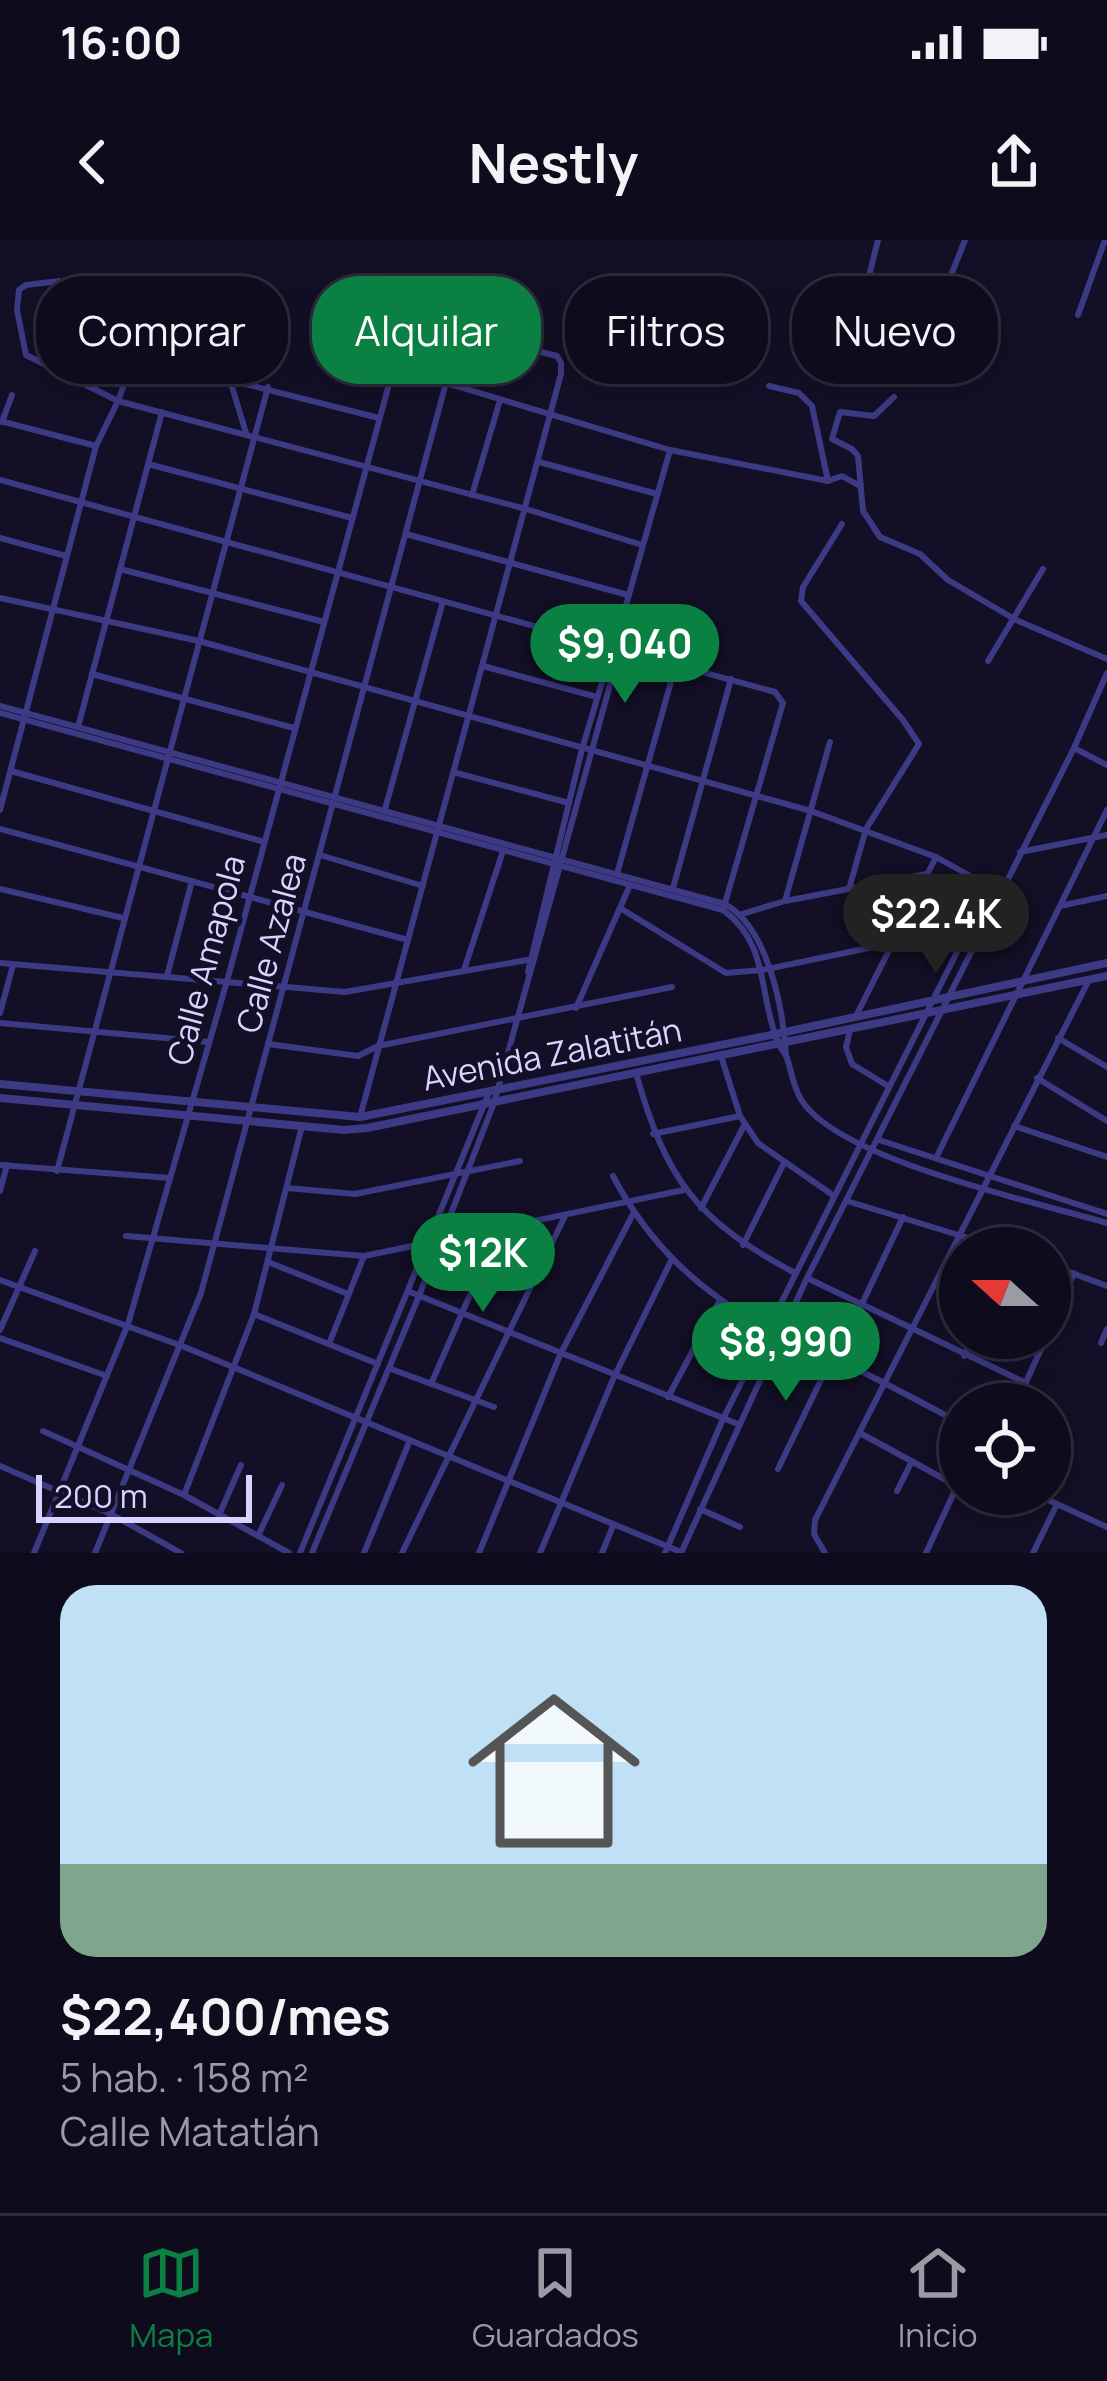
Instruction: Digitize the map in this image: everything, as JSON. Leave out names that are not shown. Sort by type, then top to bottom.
[{"type":"street","points":[[869,276],[878,240]]},
{"type":"street","points":[[951,276],[965,240]]},
{"type":"street","points":[[1078,316],[1105,240]]},
{"type":"street","points":[[36,283],[19,290],[17,310],[26,355],[36,360]]},
{"type":"street","name":"Calle Azalea","points":[[541,353],[557,356],[561,363],[552,414]]},
{"type":"street","points":[[84,384],[118,401],[526,509],[642,545]]},
{"type":"street","points":[[0,810],[96,446],[124,384]]},
{"type":"street","points":[[232,384],[250,434]]},
{"type":"street","points":[[254,384],[379,418]]},
{"type":"street","name":"Calle Amapola","points":[[34,1553],[128,1324],[389,384]]},
{"type":"street","name":"Calle Azalea","points":[[94,1553],[182,1346],[214,1241],[446,384]]},
{"type":"street","points":[[449,384],[670,450],[828,481],[842,476],[860,486]]},
{"type":"street","points":[[769,386],[799,393],[812,406],[828,481]]},
{"type":"street","points":[[57,1171],[240,489],[250,434],[268,388]]},
{"type":"street","points":[[12,395],[1,422],[96,446]]},
{"type":"street","points":[[894,397],[874,416],[845,411],[837,415],[832,439],[856,452],[863,511],[880,536],[920,554],[948,580],[1016,620],[1107,659]]},
{"type":"street","points":[[472,495],[500,399]]},
{"type":"street","points":[[77,730],[162,412]]},
{"type":"street","points":[[360,1117],[552,414]]},
{"type":"street","points":[[558,861],[569,803],[670,450]]},
{"type":"street","points":[[539,462],[657,494]]},
{"type":"street","points":[[148,464],[352,518]]},
{"type":"street","points":[[0,480],[780,696],[783,703],[724,907]]},
{"type":"street","points":[[842,524],[803,587],[801,601],[920,744],[866,829],[849,889]]},
{"type":"street","points":[[406,534],[629,596]]},
{"type":"street","points":[[0,538],[67,556]]},
{"type":"street","points":[[120,569],[323,622]]},
{"type":"street","points":[[988,661],[1043,569]]},
{"type":"street","points":[[0,598],[199,641],[811,812],[936,857],[1001,892]]},
{"type":"street","points":[[385,809],[443,601]]},
{"type":"street","points":[[312,1553],[441,1241],[490,1104],[532,960],[597,698],[616,648]]},
{"type":"street","points":[[616,876],[676,664]]},
{"type":"street","points":[[483,666],[597,698]]},
{"type":"street","points":[[0,1280],[128,1324],[509,1480],[666,1550],[681,1552],[807,1278],[1074,748],[1107,673]]},
{"type":"street","points":[[92,674],[294,728]]},
{"type":"street","points":[[673,888],[731,679]]},
{"type":"street","points":[[0,709],[673,888],[724,907],[762,946],[791,1081],[809,1111],[873,1150],[1107,1218]]},
{"type":"street","points":[[785,901],[830,742]]},
{"type":"street","points":[[1074,748],[1107,764]]},
{"type":"street","points":[[10,771],[262,842]]},
{"type":"street","points":[[453,772],[569,803]]},
{"type":"street","points":[[334,800],[385,809],[437,828]]},
{"type":"street","points":[[936,1158],[1107,810]]},
{"type":"street","points":[[0,830],[409,941]]},
{"type":"street","points":[[1020,852],[1107,835]]},
{"type":"street","points":[[464,970],[504,846]]},
{"type":"street","points":[[320,855],[423,886]]},
{"type":"street","points":[[857,1014],[936,857]]},
{"type":"street","points":[[737,916],[785,901],[927,874]]},
{"type":"street","points":[[616,876],[630,884],[724,907]]},
{"type":"street","points":[[167,976],[192,880]]},
{"type":"street","points":[[576,1008],[630,884]]},
{"type":"street","points":[[666,1550],[723,1419],[990,886]]},
{"type":"street","points":[[0,889],[122,918]]},
{"type":"street","points":[[1060,906],[1107,896]]},
{"type":"street","points":[[620,908],[725,973],[893,943]]},
{"type":"street","points":[[0,964],[345,992],[532,960]]},
{"type":"street","name":"Avenida Zalatitán","points":[[0,1098],[367,1128],[721,1056],[857,1014],[1107,963]]},
{"type":"street","points":[[0,1013],[13,965]]},
{"type":"street","name":"Avenida Zalatitán","points":[[0,1084],[360,1117],[496,1085],[850,1030],[1107,976]]},
{"type":"street","points":[[963,1227],[1089,980]]},
{"type":"street","points":[[358,1056],[378,1046],[672,987]]},
{"type":"street","points":[[0,1023],[209,1042]]},
{"type":"street","points":[[850,1030],[846,1047],[852,1064],[888,1086]]},
{"type":"street","points":[[1058,1038],[1107,1067]]},
{"type":"street","points":[[268,1044],[358,1056],[374,1064]]},
{"type":"street","points":[[721,1056],[742,1120],[758,1142],[784,1163],[834,1196],[939,1228]]},
{"type":"street","points":[[635,1073],[653,1134],[685,1190],[701,1208],[743,1245],[939,1344]]},
{"type":"street","points":[[1037,1078],[1107,1121]]},
{"type":"street","points":[[653,1134],[742,1120]]},
{"type":"street","points":[[701,1208],[742,1120]]},
{"type":"street","points":[[184,1495],[254,1314],[302,1126]]},
{"type":"street","points":[[1014,1126],[1107,1157]]},
{"type":"street","points":[[879,1140],[1107,1218]]},
{"type":"street","points":[[287,1188],[355,1194],[520,1161]]},
{"type":"street","points":[[743,1245],[784,1163]]},
{"type":"street","points":[[0,1191],[4,1165],[171,1178]]},
{"type":"street","points":[[300,1553],[464,1173]]},
{"type":"street","points":[[613,1176],[633,1214],[686,1276],[769,1330],[939,1412]]},
{"type":"street","points":[[126,1236],[364,1256],[685,1190]]},
{"type":"street","points":[[478,1553],[560,1355],[633,1214]]},
{"type":"street","points":[[402,1553],[565,1216]]},
{"type":"street","points":[[861,1306],[903,1217]]},
{"type":"street","points":[[431,1384],[498,1230]]},
{"type":"street","points":[[35,1251],[0,1334],[107,1376]]},
{"type":"street","points":[[329,1345],[364,1256]]},
{"type":"street","points":[[540,1553],[614,1377],[672,1260]]},
{"type":"street","points":[[268,1262],[349,1294]]},
{"type":"street","points":[[1071,1272],[1107,1286]]},
{"type":"street","points":[[1071,1280],[1074,1273]]},
{"type":"street","points":[[825,1553],[813,1526],[939,1276]]},
{"type":"street","points":[[410,1292],[738,1424]]},
{"type":"street","points":[[668,1396],[720,1300]]},
{"type":"street","points":[[254,1314],[494,1407]]},
{"type":"street","points":[[1101,1343],[1107,1329]]},
{"type":"street","points":[[778,1469],[832,1357]]},
{"type":"street","points":[[971,1359],[1026,1383],[1037,1359]]},
{"type":"street","points":[[43,1431],[184,1495],[289,1553]]},
{"type":"street","points":[[860,1433],[939,1476]]},
{"type":"street","points":[[364,1553],[410,1440]]},
{"type":"street","points":[[897,1491],[912,1461]]},
{"type":"street","points":[[219,1515],[241,1465]]},
{"type":"street","points":[[0,1466],[111,1514],[178,1552]]},
{"type":"street","points":[[258,1537],[282,1485]]},
{"type":"street","points":[[700,1509],[740,1527]]},
{"type":"street","points":[[1071,1510],[1107,1527]]},
{"type":"street","points":[[926,1553],[944,1515]]},
{"type":"street","points":[[1033,1553],[1052,1515]]},
{"type":"street","points":[[602,1553],[613,1526]]}]
